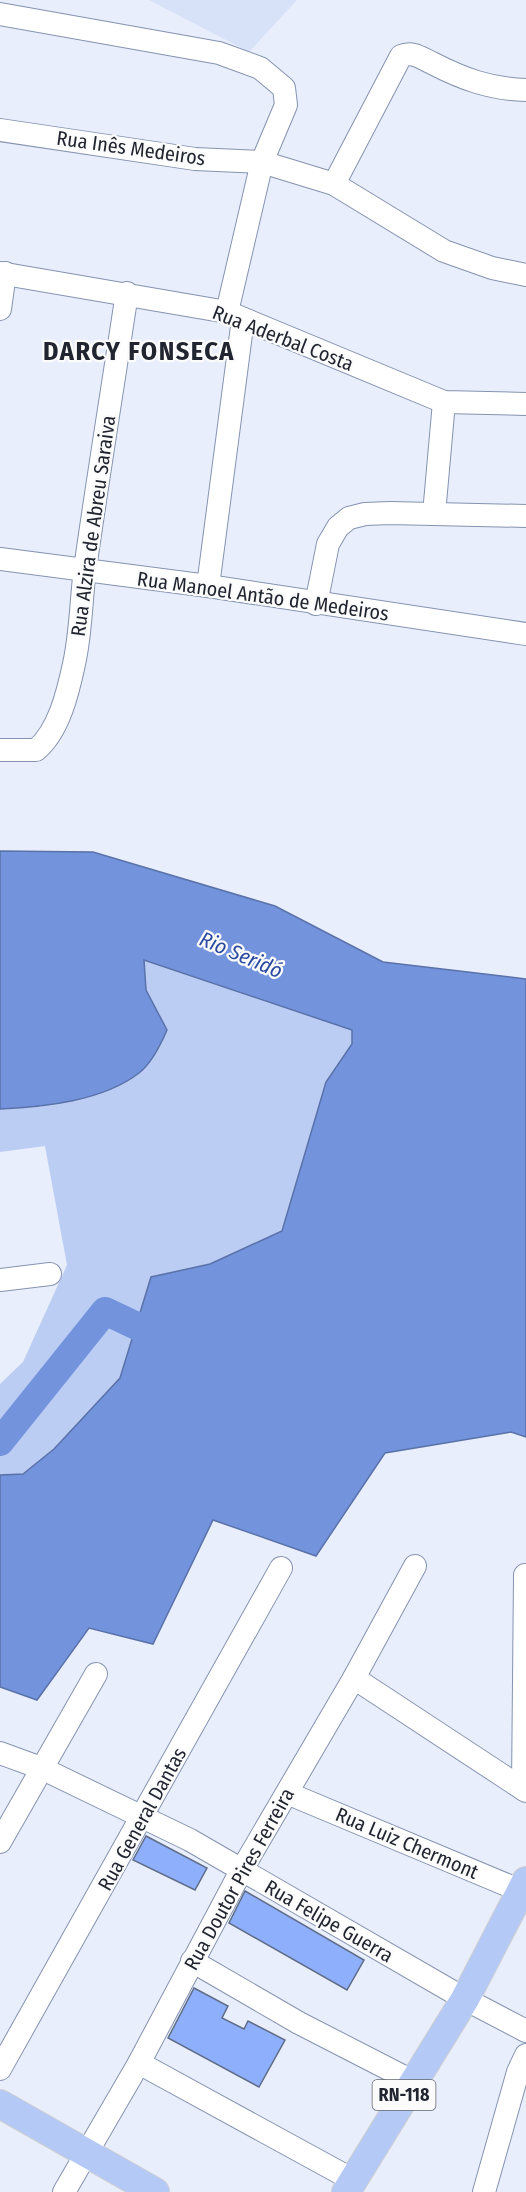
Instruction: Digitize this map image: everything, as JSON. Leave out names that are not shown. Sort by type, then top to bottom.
[{"type":"main road","name":"RN-118","points":[[350,2186],[412,2081],[465,1999],[525,1889]]},
{"type":"main road","points":[[0,2104],[155,2192]]},
{"type":"street","points":[[0,14],[201,49],[260,68],[284,88],[286,97],[283,114],[262,162],[235,315],[208,586]]},
{"type":"street","points":[[334,184],[397,61],[406,54],[413,54],[456,76],[480,84],[526,90]]},
{"type":"street","name":"Rua Inês Medeiros","points":[[0,129],[195,159],[262,162],[334,184],[444,251],[492,268],[526,275]]},
{"type":"street","points":[[0,309],[3,273]]},
{"type":"street","name":"Rua Aderbal Costa","points":[[3,273],[127,293],[235,315],[444,402],[526,404]]},
{"type":"street","name":"Rua Alzira de Abreu Saraiva","points":[[0,750],[36,750],[44,743],[56,721],[67,691],[74,663],[85,570],[127,293]]},
{"type":"street","points":[[434,514],[444,402]]},
{"type":"street","points":[[316,603],[328,544],[338,527],[349,518],[365,514],[526,516]]},
{"type":"street","name":"Rua Manoel Antão de Medeiros","points":[[0,559],[208,586],[526,634]]},
{"type":"street","points":[[0,1280],[50,1274]]},
{"type":"street","name":"Rua Doutor Pires Ferreira","points":[[64,2192],[139,2063],[241,1871],[354,1678],[415,1566]]},
{"type":"street","name":"Rua General Dantas","points":[[0,2070],[281,1568]]},
{"type":"street","points":[[524,1790],[525,1575]]},
{"type":"street","points":[[0,1842],[96,1674]]},
{"type":"street","points":[[354,1678],[524,1790]]},
{"type":"street","name":"Rua Felipe Guerra","points":[[0,1753],[41,1768],[190,1840],[465,1999],[526,2031]]},
{"type":"street","name":"Rua Luiz Chermont","points":[[287,1793],[525,1889]]},
{"type":"street","points":[[192,1961],[299,2023],[412,2081]]},
{"type":"street","points":[[483,2192],[518,2072],[526,2055]]},
{"type":"street","points":[[139,2063],[350,2186]]},
{"type":"shaded area","points":[[149,0],[297,0],[249,52]]},
{"type":"shaded area","points":[[144,960],[352,1030],[352,1044],[326,1082],[282,1231],[210,1264],[151,1277],[120,1378],[54,1449],[23,1474],[0,1475],[0,1384],[23,1362],[67,1265],[45,1146],[0,1152],[0,1109],[41,1107],[167,1030],[146,990]]},
{"type":"water","name":"Rio Seridó","points":[[0,851],[93,852],[275,906],[383,962],[526,979],[526,1437],[511,1432],[385,1453],[316,1556],[213,1520],[153,1644],[89,1628],[37,1700],[0,1687],[0,1475],[23,1474],[54,1449],[120,1378],[151,1277],[210,1264],[282,1231],[326,1082],[352,1044],[352,1030],[144,960],[146,990],[167,1030],[156,1053],[144,1069],[124,1083],[91,1096],[54,1104],[0,1109]]},
{"type":"building","points":[[146,1836],[207,1868],[195,1890],[133,1860]]},
{"type":"building","points":[[245,1891],[364,1960],[347,1990],[229,1923]]},
{"type":"building","points":[[194,1988],[228,2006],[222,2018],[244,2029],[248,2021],[285,2040],[259,2087],[168,2038]]},
{"type":"waterway","points":[[0,1442],[105,1311],[160,1337],[169,1330]]},
{"type":"district","name":"DARCY FONSECA","points":[[139,351]]}]
